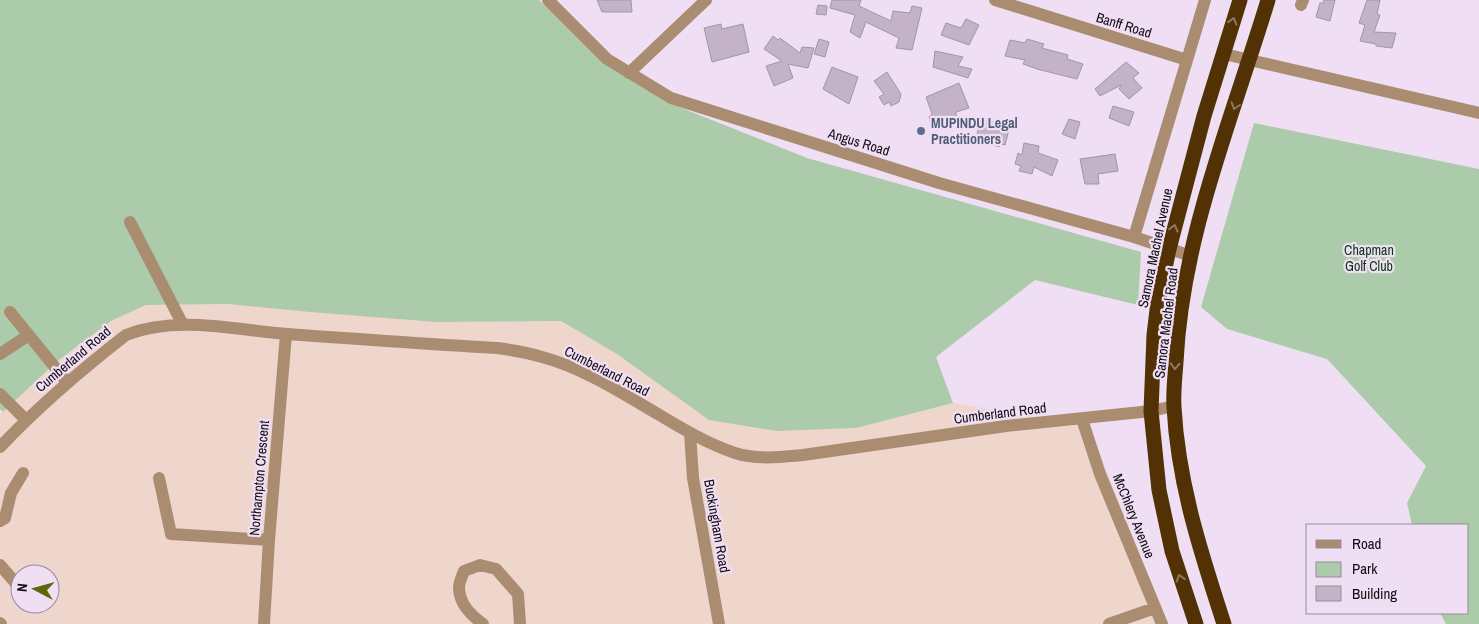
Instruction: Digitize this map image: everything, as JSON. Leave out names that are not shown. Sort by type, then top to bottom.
[{"type":"highway","name":"Samora Machel Avenue","points":[[1196,624],[1181,582],[1164,519],[1159,490],[1151,410],[1155,327],[1169,249],[1204,116],[1240,0]]},
{"type":"highway","name":"Samora Machel Road","points":[[1224,624],[1195,535],[1180,464],[1174,406],[1176,344],[1191,256],[1204,204],[1268,0]]},
{"type":"street","name":"Angus Road","points":[[548,0],[607,60],[671,98],[940,183],[1134,237],[1191,256]]},
{"type":"street","points":[[629,73],[706,0]]},
{"type":"street","name":"Banff Road","points":[[995,0],[1187,60]]},
{"type":"street","name":"Samora Machel Avenue","points":[[1134,237],[1205,0]]},
{"type":"street","points":[[1224,54],[1478,109]]},
{"type":"street","points":[[130,222],[183,325]]},
{"type":"street","points":[[10,312],[67,382]]},
{"type":"street","name":"Cumberland Road","points":[[0,447],[67,382],[126,335],[137,330],[183,325],[521,351],[570,367],[624,394],[690,433],[736,453],[754,457],[780,458],[1006,426],[1082,419],[1174,406]]},
{"type":"street","name":"Northampton Crescent","points":[[264,624],[286,334]]},
{"type":"street","points":[[0,354],[29,335]]},
{"type":"street","points":[[0,394],[26,420]]},
{"type":"street","name":"McChlery Avenue","points":[[1082,419],[1100,474],[1162,624]]},
{"type":"street","name":"Buckingham Road","points":[[690,433],[694,478],[718,624]]},
{"type":"street","points":[[0,521],[5,518],[11,493],[23,473]]},
{"type":"street","points":[[159,478],[171,534],[269,540]]},
{"type":"street","points":[[0,565],[10,576]]},
{"type":"street","points":[[483,624],[470,615],[463,604],[459,587],[464,572],[480,565],[496,569],[518,594],[520,624]]},
{"type":"street","points":[[1109,624],[1155,608]]},
{"type":"shaded area","points":[[227,304],[436,322],[561,321],[617,354],[856,428],[953,403],[1089,426],[1167,624],[7,624],[0,615],[0,414],[55,363],[111,321],[146,305]]},
{"type":"green space","points":[[0,0],[539,0],[606,61],[674,105],[807,158],[1141,252],[1138,305],[1035,280],[936,357],[953,403],[856,428],[777,431],[709,420],[617,354],[561,321],[436,322],[227,304],[146,305],[111,321],[55,363],[3,412],[0,409]]},
{"type":"green space","name":"Chapman Golf Club","points":[[1254,123],[1479,169],[1479,624],[1446,624],[1441,614],[1469,614],[1469,524],[1412,524],[1407,503],[1426,466],[1327,359],[1227,329],[1201,307]]},
{"type":"building","points":[[597,0],[631,0],[632,12],[602,12]]},
{"type":"building","points":[[832,0],[861,0],[859,6],[891,21],[893,11],[910,13],[912,6],[922,8],[912,50],[896,48],[899,38],[866,22],[860,38],[850,32],[855,15],[830,8]]},
{"type":"building","points":[[1324,0],[1335,0],[1330,21],[1316,17],[1320,3],[1323,3]]},
{"type":"building","points":[[1367,0],[1380,0],[1377,14],[1380,15],[1374,32],[1396,33],[1392,48],[1360,41],[1365,25],[1359,23]]},
{"type":"building","points":[[818,5],[827,6],[826,15],[816,14]]},
{"type":"building","points":[[966,19],[979,25],[969,45],[941,35],[946,23],[961,28]]},
{"type":"building","points":[[721,24],[722,29],[743,24],[749,52],[712,62],[704,28]]},
{"type":"building","points":[[773,36],[778,40],[780,38],[800,53],[802,47],[814,48],[808,68],[788,64],[793,78],[774,86],[766,66],[782,61],[764,49]]},
{"type":"building","points":[[819,39],[829,42],[825,57],[814,54]]},
{"type":"building","points":[[1027,39],[1044,44],[1042,48],[1068,55],[1067,59],[1083,64],[1077,79],[1037,69],[1023,64],[1025,60],[1005,56],[1010,40],[1025,43]]},
{"type":"building","points":[[935,51],[963,57],[958,66],[972,69],[968,78],[933,67]]},
{"type":"building","points":[[1126,62],[1139,73],[1133,78],[1142,88],[1129,99],[1119,89],[1121,85],[1100,96],[1095,89]]},
{"type":"building","points":[[832,67],[858,77],[849,104],[823,89]]},
{"type":"building","points":[[887,72],[901,94],[899,102],[891,106],[889,102],[884,105],[879,97],[884,94],[874,81]]},
{"type":"building","points":[[959,83],[969,108],[956,112],[956,118],[932,127],[929,117],[932,114],[926,97]]},
{"type":"building","points":[[1113,106],[1134,112],[1129,126],[1109,118]]},
{"type":"building","points":[[981,119],[1010,126],[1005,145],[1001,144],[999,147],[991,144],[992,137],[977,134]]},
{"type":"building","points":[[1069,119],[1080,122],[1075,139],[1062,134]]},
{"type":"building","points":[[1024,143],[1039,146],[1038,153],[1058,160],[1052,176],[1034,167],[1032,174],[1019,171],[1021,166],[1015,164],[1018,153],[1022,155]]},
{"type":"building","points":[[1115,154],[1118,171],[1098,174],[1099,184],[1085,184],[1080,159]]},
{"type":"place","name":"MUPINDU Legal Practitioners","points":[[921,131]]}]
